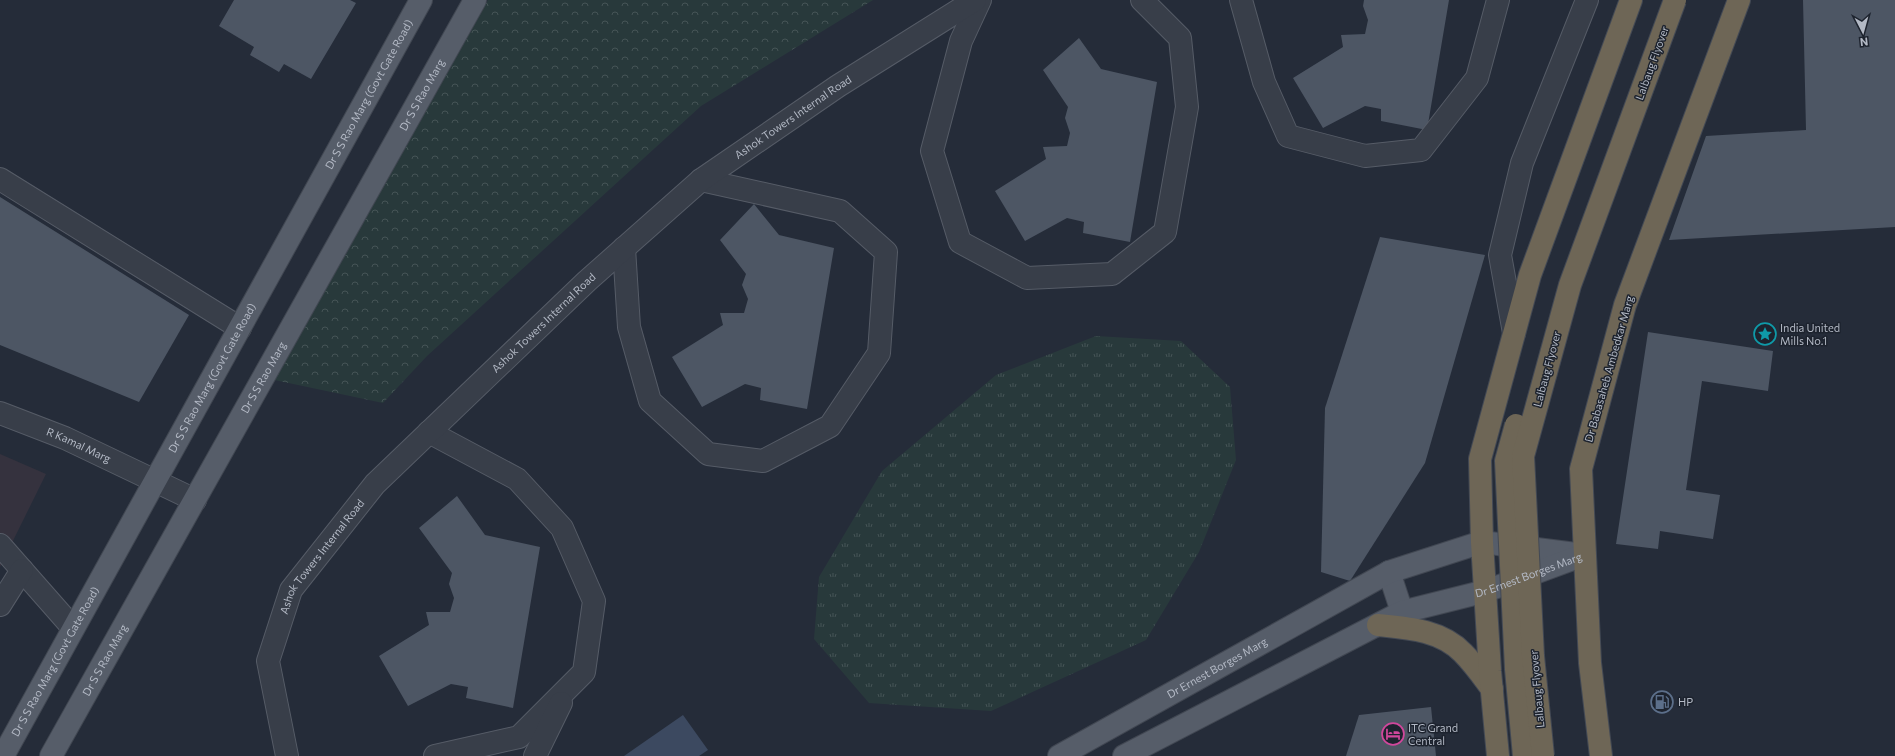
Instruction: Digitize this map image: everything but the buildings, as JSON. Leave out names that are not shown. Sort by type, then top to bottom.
[{"type":"highway","points":[[1498,756],[1482,542],[1480,459],[1530,275],[1631,0]]},
{"type":"highway","name":"Lalbaug Flyover","points":[[1524,756],[1516,669],[1506,461],[1555,282],[1659,0]]},
{"type":"highway","name":"Lalbaug Flyover","points":[[1543,756],[1533,656],[1523,456],[1570,285],[1675,0]]},
{"type":"highway","name":"Dr Babasaheb Ambedkar Marg","points":[[1601,756],[1590,663],[1581,469],[1625,305],[1738,0]]},
{"type":"highway","points":[[1378,625],[1411,628],[1441,637],[1463,652],[1492,689]]},
{"type":"main road","name":"Dr S S Rao Marg (Govt Gate Road)","points":[[2,756],[421,0]]},
{"type":"main road","name":"Dr S S Rao Marg","points":[[51,756],[475,0]]},
{"type":"main road","name":"Dr Ernest Borges Marg","points":[[1059,756],[1389,572],[1482,542],[1584,555]]},
{"type":"main road","name":"Dr Ernest Borges Marg","points":[[1124,756],[1402,612],[1486,591],[1584,555]]},
{"type":"main road","points":[[1389,572],[1402,612]]},
{"type":"street","name":"Ashok Towers Internal Road","points":[[287,756],[268,661],[291,590],[375,484],[624,248],[701,180],[838,86],[974,0]]},
{"type":"street","points":[[980,0],[961,42],[932,151],[960,242],[1027,278],[1112,274],[1165,232],[1187,107],[1180,38],[1142,0]]},
{"type":"street","points":[[1242,0],[1264,82],[1288,136],[1365,156],[1420,150],[1477,78],[1498,0]]},
{"type":"street","points":[[1514,333],[1500,255],[1522,163],[1587,0]]},
{"type":"street","points":[[0,179],[240,328]]},
{"type":"street","points":[[624,248],[629,327],[650,401],[708,454],[763,461],[830,426],[879,353],[886,252],[840,211],[701,180]]},
{"type":"street","name":"R Kamal Marg","points":[[0,413],[65,438],[195,500]]},
{"type":"street","points":[[429,432],[517,478],[562,528],[594,601],[584,672],[519,737],[435,756]]},
{"type":"street","points":[[0,545],[74,628]]},
{"type":"street","points":[[0,605],[22,570]]},
{"type":"street","points":[[535,756],[570,686]]},
{"type":"shaded area","points":[[0,454],[46,474],[0,567]]},
{"type":"green space","points":[[488,0],[873,0],[701,106],[427,356],[383,403],[265,378]]},
{"type":"green space","points":[[1096,336],[1181,341],[1230,387],[1236,460],[1199,552],[1146,640],[991,711],[869,703],[814,639],[819,577],[882,471],[996,375]]},
{"type":"water","points":[[683,715],[708,750],[699,756],[624,756]]},
{"type":"place","name":"India United Mills No.1","points":[[1765,334]]},
{"type":"place","name":"HP","points":[[1662,702]]},
{"type":"place","name":"ITC Grand Central","points":[[1393,734]]}]
